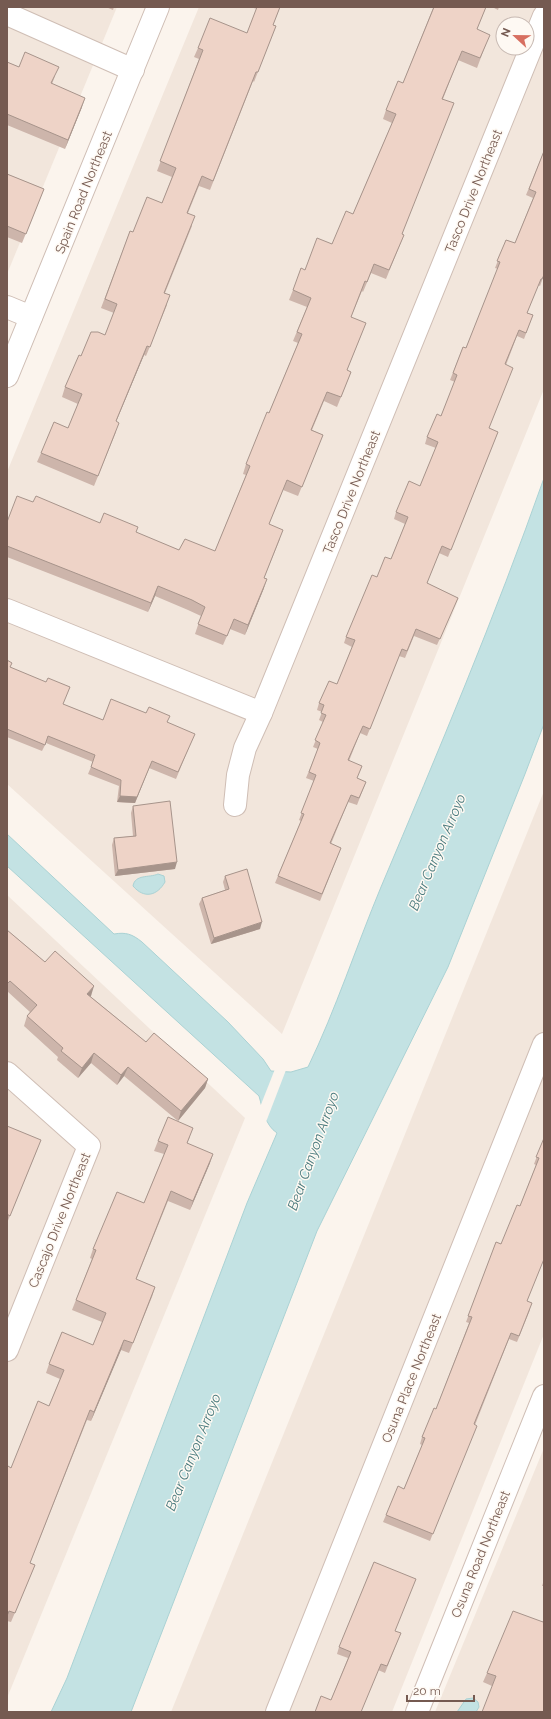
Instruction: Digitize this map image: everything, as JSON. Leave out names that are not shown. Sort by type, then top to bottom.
[{"type":"street","name":"Spain Road Northeast","points":[[7,376],[158,7]]},
{"type":"street","points":[[7,14],[133,70]]},
{"type":"street","name":"Tasco Drive Northeast","points":[[235,805],[238,775],[245,748],[261,713],[544,16]]},
{"type":"street","points":[[7,307],[31,317]]},
{"type":"street","points":[[7,610],[261,713]]},
{"type":"street","name":"Osuna Place Northeast","points":[[277,1712],[544,1044]]},
{"type":"street","name":"Cascajo Drive Northeast","points":[[7,1073],[89,1146],[7,1350]]},
{"type":"street","name":"Osuna Road Northeast","points":[[417,1712],[544,1396]]},
{"type":"shaded area","points":[[7,7],[117,7],[7,274]]},
{"type":"shaded area","points":[[199,7],[544,7],[544,389],[282,1034],[7,784],[7,472]]},
{"type":"shaded area","points":[[544,791],[544,1334],[392,1712],[171,1712]]},
{"type":"shaded area","points":[[7,895],[245,1118],[7,1698]]},
{"type":"shaded area","points":[[544,1448],[544,1712],[435,1712]]},
{"type":"water","name":"Bear Canyon Arroyo","points":[[544,478],[544,724],[448,967],[317,1231],[131,1712],[51,1712],[67,1678],[247,1203],[277,1133],[267,1121],[259,1096],[7,866],[7,834],[114,934],[129,934],[142,942],[228,1022],[263,1059],[271,1071],[291,1072],[308,1067],[328,1023],[381,887],[466,684],[506,582]]},
{"type":"water","points":[[158,874],[164,876],[165,882],[162,887],[154,893],[142,893],[133,886],[134,882],[139,878]]},
{"type":"water","points":[[473,1698],[478,1702],[479,1707],[476,1712],[457,1712],[466,1699]]},
{"type":"pier","points":[[275,1069],[286,1070],[266,1122],[263,1119],[260,1107]]},
{"type":"building","points":[[257,7],[280,7],[273,25],[276,26],[258,72],[256,72],[213,181],[202,176],[187,213],[195,216],[164,293],[170,295],[150,347],[147,346],[116,421],[119,423],[98,476],[41,453],[54,422],[68,428],[82,394],[65,387],[79,355],[81,356],[91,332],[98,332],[105,335],[117,304],[105,299],[130,231],[133,232],[147,197],[162,203],[176,168],[160,161],[203,50],[198,48],[210,18],[247,33]]},
{"type":"building","points":[[434,7],[486,7],[477,29],[490,35],[480,58],[462,51],[442,99],[454,103],[402,234],[404,235],[389,270],[374,264],[367,282],[365,281],[351,317],[366,323],[347,370],[351,372],[341,397],[327,392],[311,430],[323,435],[302,487],[287,480],[269,524],[283,530],[264,578],[267,579],[248,625],[234,619],[227,636],[198,624],[205,607],[158,586],[151,603],[7,546],[7,522],[17,496],[33,502],[36,496],[100,523],[104,513],[138,527],[136,532],[179,550],[185,539],[215,551],[250,466],[246,464],[267,412],[269,413],[302,334],[297,332],[311,298],[293,290],[301,268],[305,270],[317,238],[332,244],[346,211],[353,214],[396,114],[386,110],[398,81],[403,83]]},
{"type":"building","points":[[25,52],[59,67],[51,83],[85,98],[68,140],[7,114],[7,62],[19,67]]},
{"type":"building","points":[[544,151],[544,275],[527,313],[533,315],[526,333],[519,330],[505,364],[513,368],[489,428],[498,432],[451,550],[442,546],[427,583],[458,598],[440,639],[416,629],[407,651],[402,649],[370,729],[363,726],[348,760],[362,766],[357,778],[366,782],[359,798],[351,795],[330,843],[341,848],[322,894],[278,876],[304,814],[301,813],[316,775],[309,772],[320,743],[315,740],[326,715],[321,713],[324,705],[319,703],[329,681],[337,684],[355,640],[346,637],[372,575],[377,577],[385,557],[391,559],[408,517],[396,512],[409,481],[420,486],[438,442],[427,437],[437,414],[441,416],[457,375],[453,373],[463,347],[466,348],[500,262],[497,261],[506,240],[515,243],[536,192],[529,189]]},
{"type":"building","points":[[7,174],[44,189],[26,234],[7,226]]},
{"type":"building","points":[[7,660],[12,663],[10,667],[46,682],[48,678],[70,687],[63,704],[103,720],[111,699],[146,713],[149,707],[170,716],[167,722],[195,734],[178,772],[152,761],[137,797],[120,796],[121,780],[91,767],[95,755],[48,736],[45,745],[7,729]]},
{"type":"building","points":[[170,801],[177,862],[118,870],[114,838],[136,836],[133,806]]},
{"type":"building","points":[[247,869],[262,922],[214,938],[202,898],[229,889],[225,876]]},
{"type":"building","points":[[7,930],[45,962],[55,951],[94,986],[87,994],[146,1042],[154,1033],[208,1079],[181,1111],[128,1067],[121,1075],[94,1053],[82,1068],[61,1051],[63,1048],[27,1016],[37,1005],[10,981],[7,984]]},
{"type":"building","points":[[168,1117],[193,1128],[187,1143],[213,1154],[193,1201],[171,1191],[136,1279],[155,1287],[133,1343],[124,1340],[94,1412],[90,1410],[30,1563],[35,1565],[15,1613],[9,1611],[7,1616],[7,1468],[8,1466],[11,1468],[38,1401],[49,1406],[64,1370],[49,1364],[62,1332],[93,1345],[106,1313],[76,1300],[96,1250],[93,1249],[117,1192],[144,1203],[168,1145],[158,1141]]},
{"type":"building","points":[[7,1126],[41,1140],[10,1216],[7,1214]]},
{"type":"building","points":[[544,1138],[544,1259],[527,1301],[532,1303],[519,1336],[511,1333],[474,1424],[477,1426],[433,1534],[386,1515],[398,1486],[404,1489],[425,1438],[422,1437],[434,1408],[436,1409],[472,1317],[468,1316],[496,1242],[501,1244],[517,1205],[520,1206],[539,1158],[536,1157]]},
{"type":"building","points":[[374,1562],[416,1579],[395,1631],[401,1633],[387,1666],[381,1664],[361,1712],[315,1712],[321,1696],[331,1700],[351,1652],[339,1647]]},
{"type":"building","points":[[513,1611],[543,1622],[544,1619],[544,1712],[482,1712],[496,1676],[487,1673]]}]
